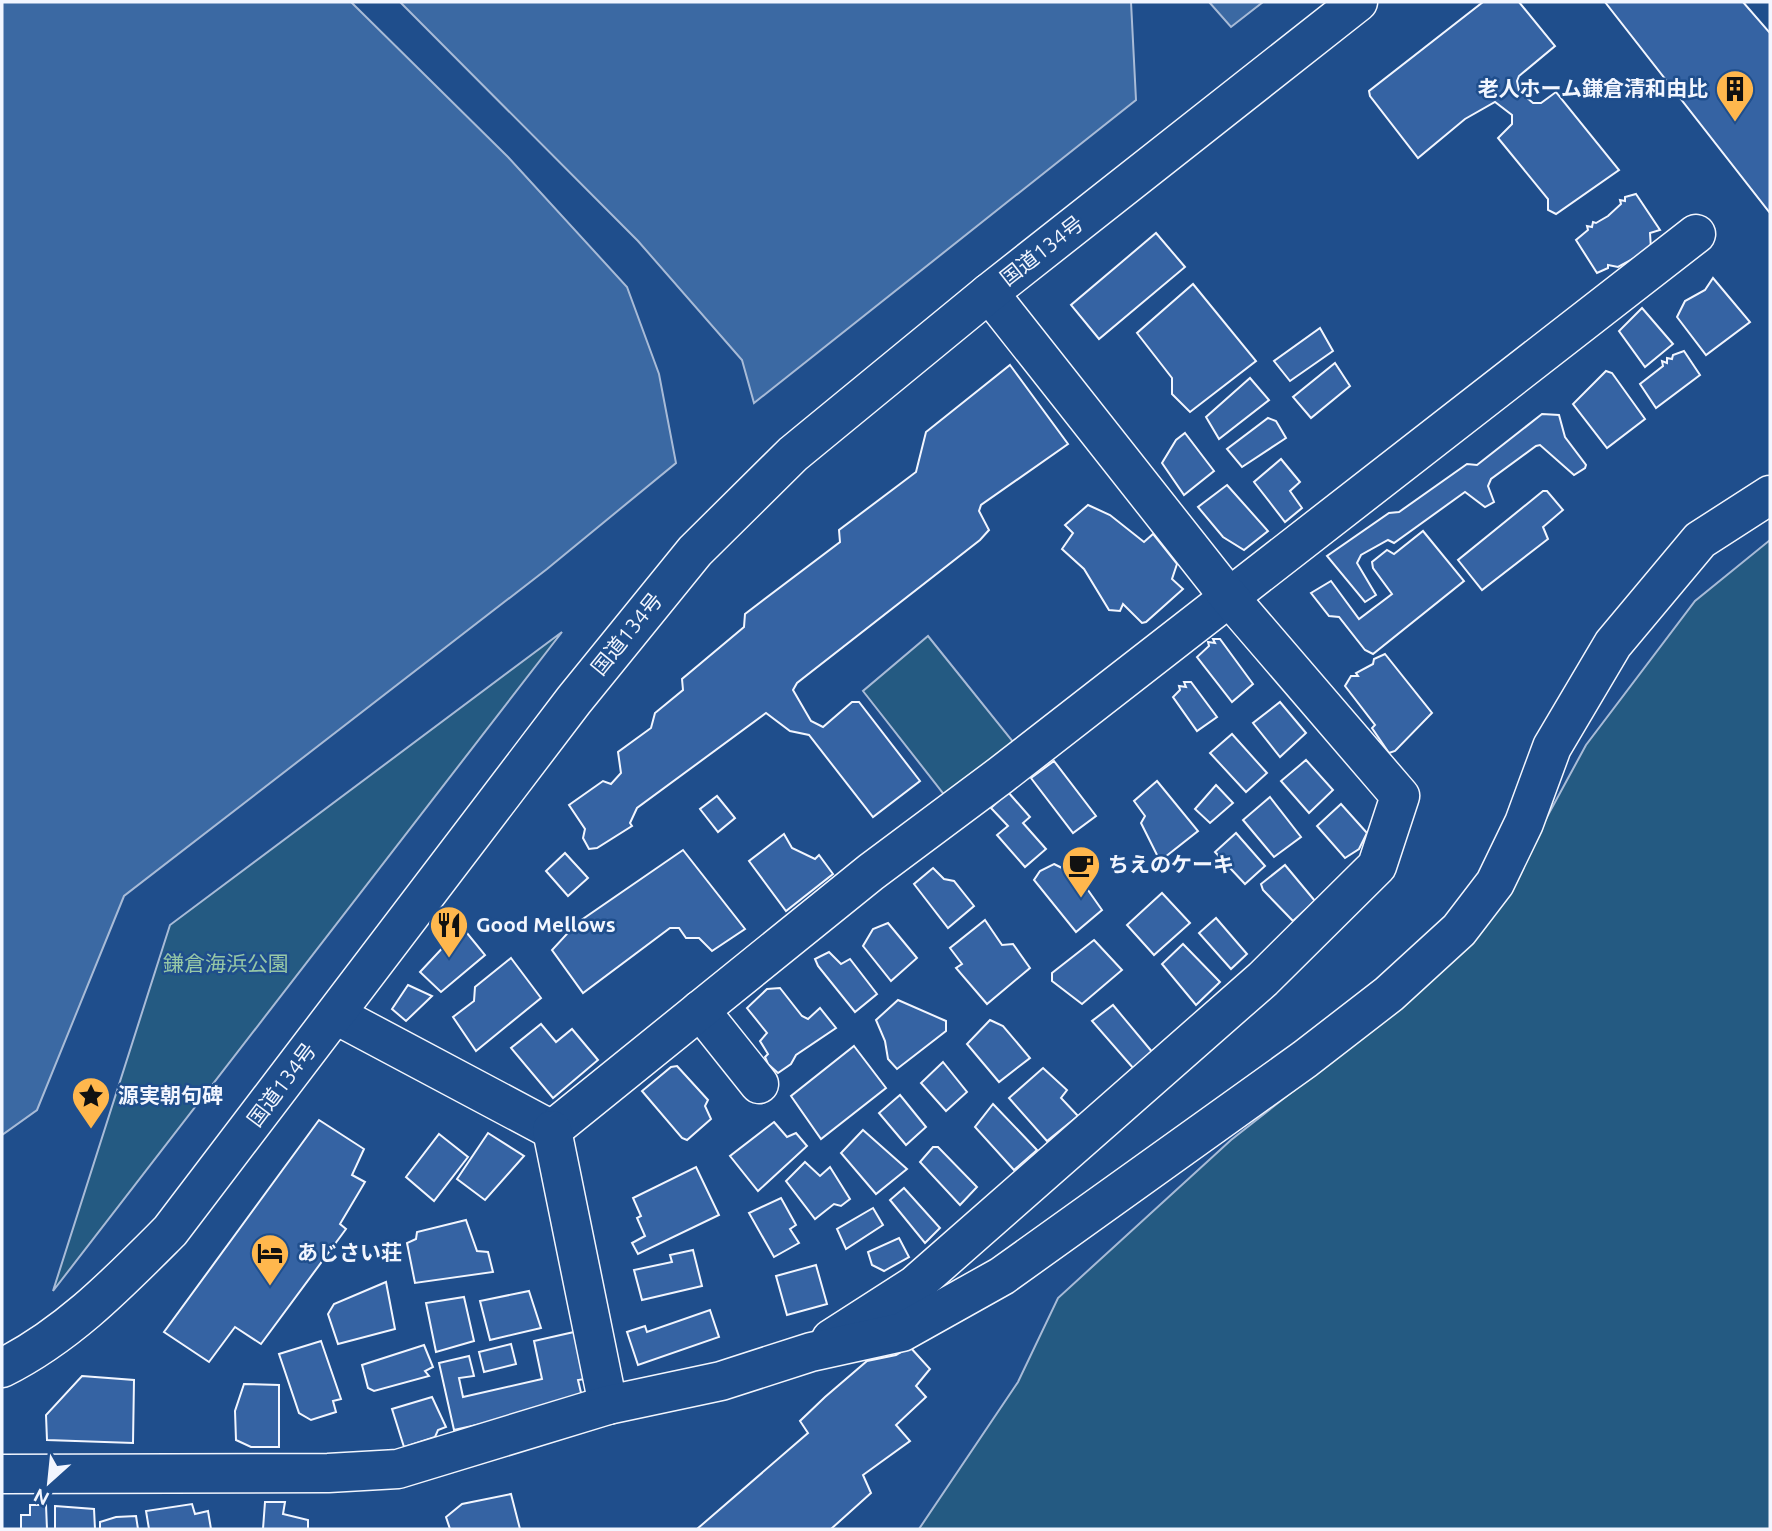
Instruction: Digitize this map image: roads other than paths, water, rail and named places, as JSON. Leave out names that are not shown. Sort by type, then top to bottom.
[{"type":"main road","name":"国道134号","points":[[2,1368],[32,1353],[97,1305],[170,1231],[574,700],[695,551],[793,454],[989,293],[1359,2]]},
{"type":"main road","points":[[552,1130],[871,872],[1696,234]]},
{"type":"main road","points":[[811,1352],[915,1285],[1263,979],[1377,866],[1400,796],[1229,597],[989,293]]},
{"type":"main road","points":[[2,1474],[328,1473],[398,1469],[608,1405],[721,1381],[811,1352],[902,1332],[1003,1276],[1305,1059],[1389,994],[1460,930],[1495,883],[1524,823],[1552,747],[1614,644],[1700,540],[1770,495]]},
{"type":"main road","points":[[700,1010],[759,1084]]},
{"type":"main road","points":[[336,1015],[552,1130]]},
{"type":"main road","points":[[552,1130],[608,1405]]},
{"type":"place","name":"老人ホーム鎌倉清和由比","points":[[1735,123]]},
{"type":"place","name":"ちえのケーキ","points":[[1081,899]]},
{"type":"place","name":"Good Mellows","points":[[449,959]]},
{"type":"place","name":"源実朝句碑","points":[[91,1130]]},
{"type":"place","name":"あじさい荘","points":[[270,1287]]},
{"type":"park label","name":"鎌倉海浜公園","points":[[226,964]]}]
